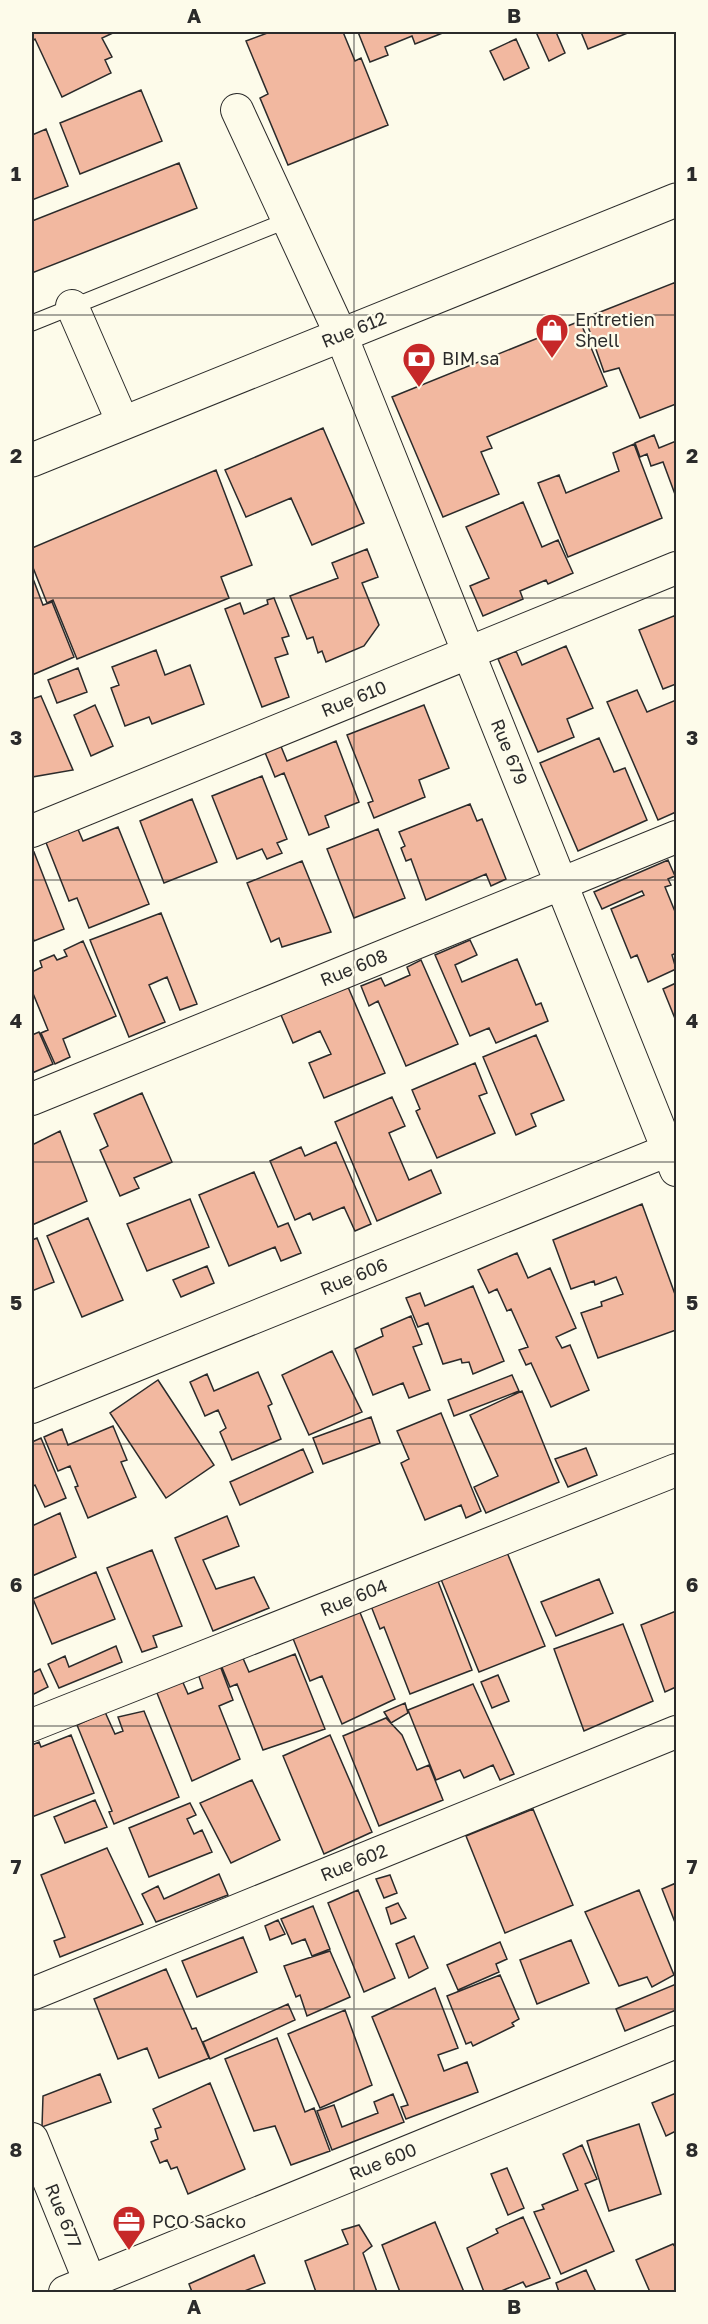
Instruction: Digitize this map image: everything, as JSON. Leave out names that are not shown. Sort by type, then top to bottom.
[{"type":"street","name":"Rue 679","points":[[237,110],[341,335],[674,1156]]},
{"type":"street","name":"Rue 612","points":[[32,460],[676,200]]},
{"type":"street","points":[[72,306],[123,423]]},
{"type":"street","name":"Rue 610","points":[[32,831],[676,568]]},
{"type":"street","name":"Rue 608","points":[[32,1098],[676,837]]},
{"type":"street","name":"Rue 606","points":[[32,1407],[674,1156]]},
{"type":"street","name":"Rue 604","points":[[32,1725],[676,1470]]},
{"type":"street","name":"Rue 602","points":[[32,1994],[676,1732]]},
{"type":"street","name":"Rue 600","points":[[83,2289],[676,2042]]},
{"type":"street","name":"Rue 677","points":[[32,2139],[83,2289]]},
{"type":"lane","points":[[32,323],[288,220]]},
{"type":"building","points":[[32,32],[115,32],[102,38],[112,57],[105,60],[111,73],[62,97],[35,39],[32,41]]},
{"type":"building","points":[[270,32],[343,32],[355,61],[361,58],[388,125],[288,165],[260,98],[268,94],[246,41]]},
{"type":"building","points":[[358,32],[445,32],[415,44],[412,36],[385,47],[388,55],[370,62]]},
{"type":"building","points":[[536,32],[556,32],[565,53],[549,61]]},
{"type":"building","points":[[581,32],[630,32],[588,49]]},
{"type":"building","points":[[516,39],[529,68],[504,80],[490,51]]},
{"type":"building","points":[[141,90],[162,141],[80,174],[60,123]]},
{"type":"building","points":[[46,129],[68,186],[32,200],[32,135]]},
{"type":"building","points":[[179,163],[197,208],[32,273],[32,221]]},
{"type":"building","points":[[676,282],[676,404],[640,418],[619,368],[604,372],[585,318]]},
{"type":"building","points":[[580,321],[607,386],[487,437],[492,448],[481,452],[499,494],[443,517],[392,397]]},
{"type":"building","points":[[323,428],[364,523],[312,545],[291,498],[246,517],[225,470]]},
{"type":"building","points":[[654,435],[659,448],[676,441],[676,497],[663,462],[651,466],[647,454],[640,457],[635,443]]},
{"type":"building","points":[[634,444],[662,518],[568,557],[538,483],[559,475],[566,493],[619,471],[613,453]]},
{"type":"building","points":[[216,470],[252,565],[221,577],[229,598],[77,659],[53,600],[47,603],[32,565],[32,548]]},
{"type":"building","points":[[523,502],[542,547],[558,540],[573,573],[548,584],[546,580],[520,591],[523,599],[483,616],[470,586],[489,578],[466,527]]},
{"type":"building","points":[[367,549],[378,577],[362,583],[379,625],[364,646],[326,662],[322,651],[318,653],[313,637],[307,639],[290,596],[338,578],[332,563]]},
{"type":"building","points":[[32,576],[43,605],[52,602],[74,657],[32,675]]},
{"type":"building","points":[[274,598],[289,636],[282,638],[288,654],[275,658],[289,697],[262,707],[225,609],[240,603],[244,614],[268,604],[267,600]]},
{"type":"building","points":[[676,615],[676,684],[663,689],[639,630]]},
{"type":"building","points":[[566,646],[593,708],[567,719],[574,737],[538,752],[498,659],[516,651],[522,665]]},
{"type":"building","points":[[156,650],[165,675],[190,665],[204,704],[152,724],[149,717],[125,726],[111,688],[119,685],[112,667]]},
{"type":"building","points":[[78,668],[87,692],[57,703],[48,680]]},
{"type":"building","points":[[637,690],[647,712],[676,700],[676,812],[658,820],[607,702]]},
{"type":"building","points":[[41,696],[73,770],[32,777],[32,699]]},
{"type":"building","points":[[95,705],[113,746],[91,756],[74,715]]},
{"type":"building","points":[[424,705],[449,768],[419,780],[425,797],[374,818],[368,803],[373,801],[347,735]]},
{"type":"building","points":[[599,738],[614,772],[625,768],[647,820],[578,851],[540,763]]},
{"type":"building","points":[[336,741],[359,802],[325,816],[329,827],[309,835],[284,773],[275,777],[264,750],[280,744],[287,761]]},
{"type":"building","points":[[262,776],[287,839],[277,843],[282,853],[267,859],[262,849],[237,859],[212,796]]},
{"type":"building","points":[[192,799],[217,862],[164,883],[140,821]]},
{"type":"building","points":[[470,804],[477,821],[482,819],[506,879],[491,886],[486,874],[426,900],[411,859],[406,861],[401,848],[405,846],[399,832]]},
{"type":"building","points":[[77,827],[83,841],[118,827],[149,904],[89,928],[77,898],[69,901],[45,840]]},
{"type":"building","points":[[378,829],[405,898],[354,918],[327,849]]},
{"type":"building","points":[[34,852],[64,929],[34,941],[32,934],[32,853]]},
{"type":"building","points":[[668,860],[675,876],[668,879],[671,885],[665,887],[676,914],[676,953],[672,955],[676,969],[648,982],[637,955],[631,958],[611,909],[644,895],[642,891],[602,909],[594,892]]},
{"type":"building","points":[[302,861],[331,932],[282,947],[279,938],[271,942],[247,883]]},
{"type":"building","points":[[161,913],[197,1004],[180,1010],[167,977],[149,985],[165,1022],[129,1037],[90,940]]},
{"type":"building","points":[[470,940],[477,955],[455,965],[462,982],[517,959],[536,1005],[541,1003],[548,1021],[496,1043],[489,1028],[470,1036],[435,955]]},
{"type":"building","points":[[83,941],[116,1016],[63,1039],[70,1057],[55,1064],[41,1033],[48,1030],[32,991],[32,972],[42,967],[40,961],[54,955],[57,960],[67,956],[64,950]]},
{"type":"building","points":[[421,960],[458,1044],[406,1066],[378,1001],[369,1006],[361,986],[381,978],[385,986],[410,975],[407,967]]},
{"type":"building","points":[[676,983],[676,1021],[663,989]]},
{"type":"building","points":[[348,987],[385,1073],[324,1098],[309,1063],[331,1054],[320,1031],[293,1043],[281,1015]]},
{"type":"building","points":[[39,1032],[53,1064],[32,1073],[32,1035]]},
{"type":"building","points":[[536,1035],[564,1100],[531,1114],[536,1126],[516,1135],[483,1057]]},
{"type":"building","points":[[475,1063],[487,1093],[479,1096],[495,1133],[437,1158],[416,1111],[420,1109],[412,1090]]},
{"type":"building","points":[[142,1093],[172,1162],[134,1178],[139,1188],[120,1196],[100,1150],[108,1146],[94,1114]]},
{"type":"building","points":[[392,1097],[405,1126],[389,1133],[409,1180],[431,1170],[441,1193],[377,1221],[335,1122]]},
{"type":"building","points":[[60,1131],[87,1201],[32,1225],[32,1145]]},
{"type":"building","points":[[336,1142],[371,1224],[355,1231],[344,1207],[313,1220],[310,1213],[295,1220],[270,1161],[301,1147],[305,1156]]},
{"type":"building","points":[[254,1172],[278,1227],[288,1223],[301,1253],[281,1261],[275,1247],[229,1266],[199,1195]]},
{"type":"building","points":[[190,1199],[209,1247],[147,1271],[127,1224]]},
{"type":"building","points":[[642,1204],[676,1297],[676,1330],[598,1358],[581,1313],[602,1306],[601,1302],[623,1294],[616,1277],[595,1285],[594,1281],[571,1289],[553,1240]]},
{"type":"building","points":[[88,1218],[123,1300],[82,1317],[47,1236]]},
{"type":"building","points":[[37,1238],[54,1282],[32,1291],[32,1240]]},
{"type":"building","points":[[517,1253],[528,1278],[550,1268],[576,1328],[556,1337],[562,1348],[570,1345],[589,1390],[551,1407],[531,1363],[526,1365],[519,1350],[528,1347],[511,1309],[507,1311],[497,1289],[489,1293],[478,1270]]},
{"type":"building","points":[[207,1266],[214,1283],[181,1297],[173,1280]]},
{"type":"building","points":[[473,1286],[504,1361],[473,1374],[469,1362],[462,1363],[461,1359],[443,1364],[428,1323],[418,1327],[406,1298],[420,1293],[425,1306]]},
{"type":"building","points":[[411,1316],[422,1344],[413,1347],[430,1390],[409,1398],[403,1383],[373,1395],[355,1349],[383,1336],[381,1329]]},
{"type":"building","points":[[332,1351],[362,1412],[309,1435],[282,1375]]},
{"type":"building","points":[[258,1372],[272,1404],[268,1406],[281,1439],[232,1460],[220,1432],[226,1428],[218,1410],[205,1416],[190,1382],[207,1374],[214,1391]]},
{"type":"building","points":[[512,1375],[519,1391],[454,1416],[448,1400]]},
{"type":"building","points":[[158,1380],[214,1465],[166,1498],[110,1413]]},
{"type":"building","points":[[522,1391],[559,1482],[486,1513],[474,1487],[498,1476],[470,1415]]},
{"type":"building","points":[[441,1413],[481,1511],[466,1518],[461,1505],[425,1520],[401,1463],[409,1459],[397,1431]]},
{"type":"building","points":[[371,1417],[380,1443],[323,1464],[313,1438]]},
{"type":"building","points":[[113,1426],[127,1460],[121,1462],[136,1497],[88,1518],[75,1487],[78,1486],[70,1466],[58,1471],[44,1437],[62,1429],[68,1445]]},
{"type":"building","points":[[41,1438],[66,1498],[45,1507],[35,1485],[32,1487],[32,1442]]},
{"type":"building","points":[[586,1448],[597,1475],[568,1487],[555,1459]]},
{"type":"building","points":[[303,1449],[313,1472],[240,1505],[230,1482]]},
{"type":"building","points":[[60,1513],[76,1557],[32,1576],[32,1526]]},
{"type":"building","points":[[227,1516],[239,1546],[203,1560],[216,1589],[254,1577],[269,1608],[213,1631],[175,1538]]},
{"type":"building","points":[[504,1545],[545,1646],[479,1672],[438,1572]]},
{"type":"building","points":[[152,1550],[182,1626],[153,1636],[157,1647],[142,1652],[107,1568]]},
{"type":"building","points":[[96,1572],[115,1619],[52,1644],[33,1599]]},
{"type":"building","points":[[436,1576],[472,1670],[410,1694],[384,1627],[380,1629],[371,1606]]},
{"type":"building","points":[[599,1579],[613,1613],[556,1636],[541,1602]]},
{"type":"building","points":[[359,1610],[395,1699],[342,1724],[322,1676],[310,1681],[292,1636]]},
{"type":"building","points":[[676,1611],[676,1687],[665,1692],[641,1625]]},
{"type":"building","points":[[623,1624],[653,1701],[584,1731],[554,1649]]},
{"type":"building","points":[[116,1646],[122,1662],[59,1688],[48,1664],[65,1656],[69,1667]]},
{"type":"building","points":[[295,1654],[325,1729],[263,1750],[237,1684],[230,1687],[221,1665],[242,1656],[249,1672]]},
{"type":"building","points":[[219,1663],[233,1700],[219,1706],[240,1759],[192,1781],[155,1688],[181,1678],[188,1694],[203,1688],[197,1671]]},
{"type":"building","points":[[40,1669],[48,1687],[32,1695],[32,1673]]},
{"type":"building","points":[[498,1675],[509,1701],[492,1708],[481,1682]]},
{"type":"building","points":[[473,1684],[514,1774],[500,1780],[493,1765],[464,1778],[460,1770],[436,1780],[408,1710]]},
{"type":"building","points":[[405,1703],[408,1713],[391,1723],[384,1712]]},
{"type":"building","points":[[144,1711],[179,1797],[114,1824],[109,1812],[112,1811],[77,1725],[105,1712],[115,1734],[123,1731],[118,1717]]},
{"type":"building","points":[[386,1718],[402,1735],[417,1770],[429,1765],[443,1800],[379,1826],[343,1736]]},
{"type":"building","points":[[71,1735],[94,1793],[32,1817],[32,1745],[39,1742],[41,1747]]},
{"type":"building","points":[[330,1735],[372,1832],[324,1854],[283,1756]]},
{"type":"building","points":[[252,1780],[280,1840],[231,1863],[200,1803]]},
{"type":"building","points":[[95,1800],[107,1827],[65,1843],[54,1817]]},
{"type":"building","points":[[190,1803],[196,1815],[187,1819],[194,1834],[202,1830],[212,1852],[149,1877],[129,1828]]},
{"type":"building","points":[[533,1809],[573,1905],[505,1933],[466,1836]]},
{"type":"building","points":[[107,1848],[143,1924],[60,1957],[54,1941],[65,1937],[41,1875]]},
{"type":"building","points":[[219,1874],[228,1895],[156,1922],[142,1894],[158,1886],[164,1899]]},
{"type":"building","points":[[390,1875],[397,1893],[384,1898],[376,1879]]},
{"type":"building","points":[[676,1883],[676,1925],[662,1889]]},
{"type":"building","points":[[358,1890],[395,1978],[364,1992],[328,1903]]},
{"type":"building","points":[[639,1890],[674,1975],[652,1987],[647,1977],[619,1986],[585,1912]]},
{"type":"building","points":[[398,1903],[406,1918],[391,1924],[386,1908]]},
{"type":"building","points":[[313,1906],[330,1949],[312,1956],[305,1939],[292,1944],[281,1919]]},
{"type":"building","points":[[278,1920],[285,1934],[270,1940],[265,1926]]},
{"type":"building","points":[[414,1936],[428,1968],[409,1978],[396,1944]]},
{"type":"building","points":[[243,1937],[257,1972],[197,1997],[182,1961]]},
{"type":"building","points":[[571,1940],[589,1983],[537,2004],[520,1960]]},
{"type":"building","points":[[500,1942],[507,1959],[496,1964],[499,1972],[458,1990],[447,1965]]},
{"type":"building","points":[[330,1951],[350,1997],[307,2016],[300,1995],[296,1997],[284,1966]]},
{"type":"building","points":[[166,1969],[192,2029],[196,2028],[209,2058],[159,2078],[147,2048],[118,2059],[94,1999]]},
{"type":"building","points":[[500,1975],[519,2019],[512,2023],[514,2026],[473,2046],[471,2042],[466,2044],[447,1996]]},
{"type":"building","points":[[676,1984],[676,2010],[625,2031],[616,2009]]},
{"type":"building","points":[[435,1988],[458,2048],[438,2055],[444,2071],[467,2062],[478,2092],[406,2119],[401,2107],[408,2105],[372,2017]]},
{"type":"building","points":[[288,2004],[295,2020],[210,2059],[203,2042]]},
{"type":"building","points":[[345,2010],[372,2085],[320,2108],[288,2034]]},
{"type":"building","points":[[277,2038],[305,2112],[314,2108],[330,2151],[291,2165],[275,2126],[254,2131],[225,2059]]},
{"type":"building","points":[[100,2074],[111,2102],[42,2127],[43,2096]]},
{"type":"building","points":[[210,2083],[245,2169],[188,2194],[177,2167],[171,2169],[167,2160],[160,2163],[151,2142],[158,2139],[155,2129],[161,2127],[153,2109]]},
{"type":"building","points":[[676,2093],[676,2131],[666,2136],[652,2103]]},
{"type":"building","points":[[393,2094],[404,2122],[332,2150],[317,2111],[334,2105],[342,2127],[378,2113],[374,2102]]},
{"type":"building","points":[[639,2124],[661,2194],[609,2211],[587,2141]]},
{"type":"building","points":[[582,2145],[597,2179],[585,2184],[614,2251],[561,2274],[534,2212],[544,2209],[542,2205],[578,2190],[563,2154]]},
{"type":"building","points":[[507,2168],[524,2208],[508,2215],[491,2174]]},
{"type":"building","points":[[523,2217],[550,2278],[526,2287],[523,2282],[499,2292],[484,2292],[467,2248],[498,2233],[496,2229]]},
{"type":"building","points":[[435,2222],[464,2292],[400,2292],[382,2245]]},
{"type":"building","points":[[359,2225],[372,2246],[363,2253],[377,2292],[316,2292],[305,2261],[348,2244],[342,2230]]},
{"type":"building","points":[[673,2244],[676,2248],[676,2292],[650,2292],[636,2260]]},
{"type":"building","points":[[254,2255],[265,2283],[242,2292],[192,2292],[189,2284]]},
{"type":"building","points":[[586,2270],[596,2292],[559,2292],[556,2283]]},
{"type":"place","name":"Entretien Shell","points":[[552,359]]},
{"type":"place","name":"BIM sa","points":[[419,388]]},
{"type":"place","name":"PCO Sacko","points":[[129,2251]]}]
